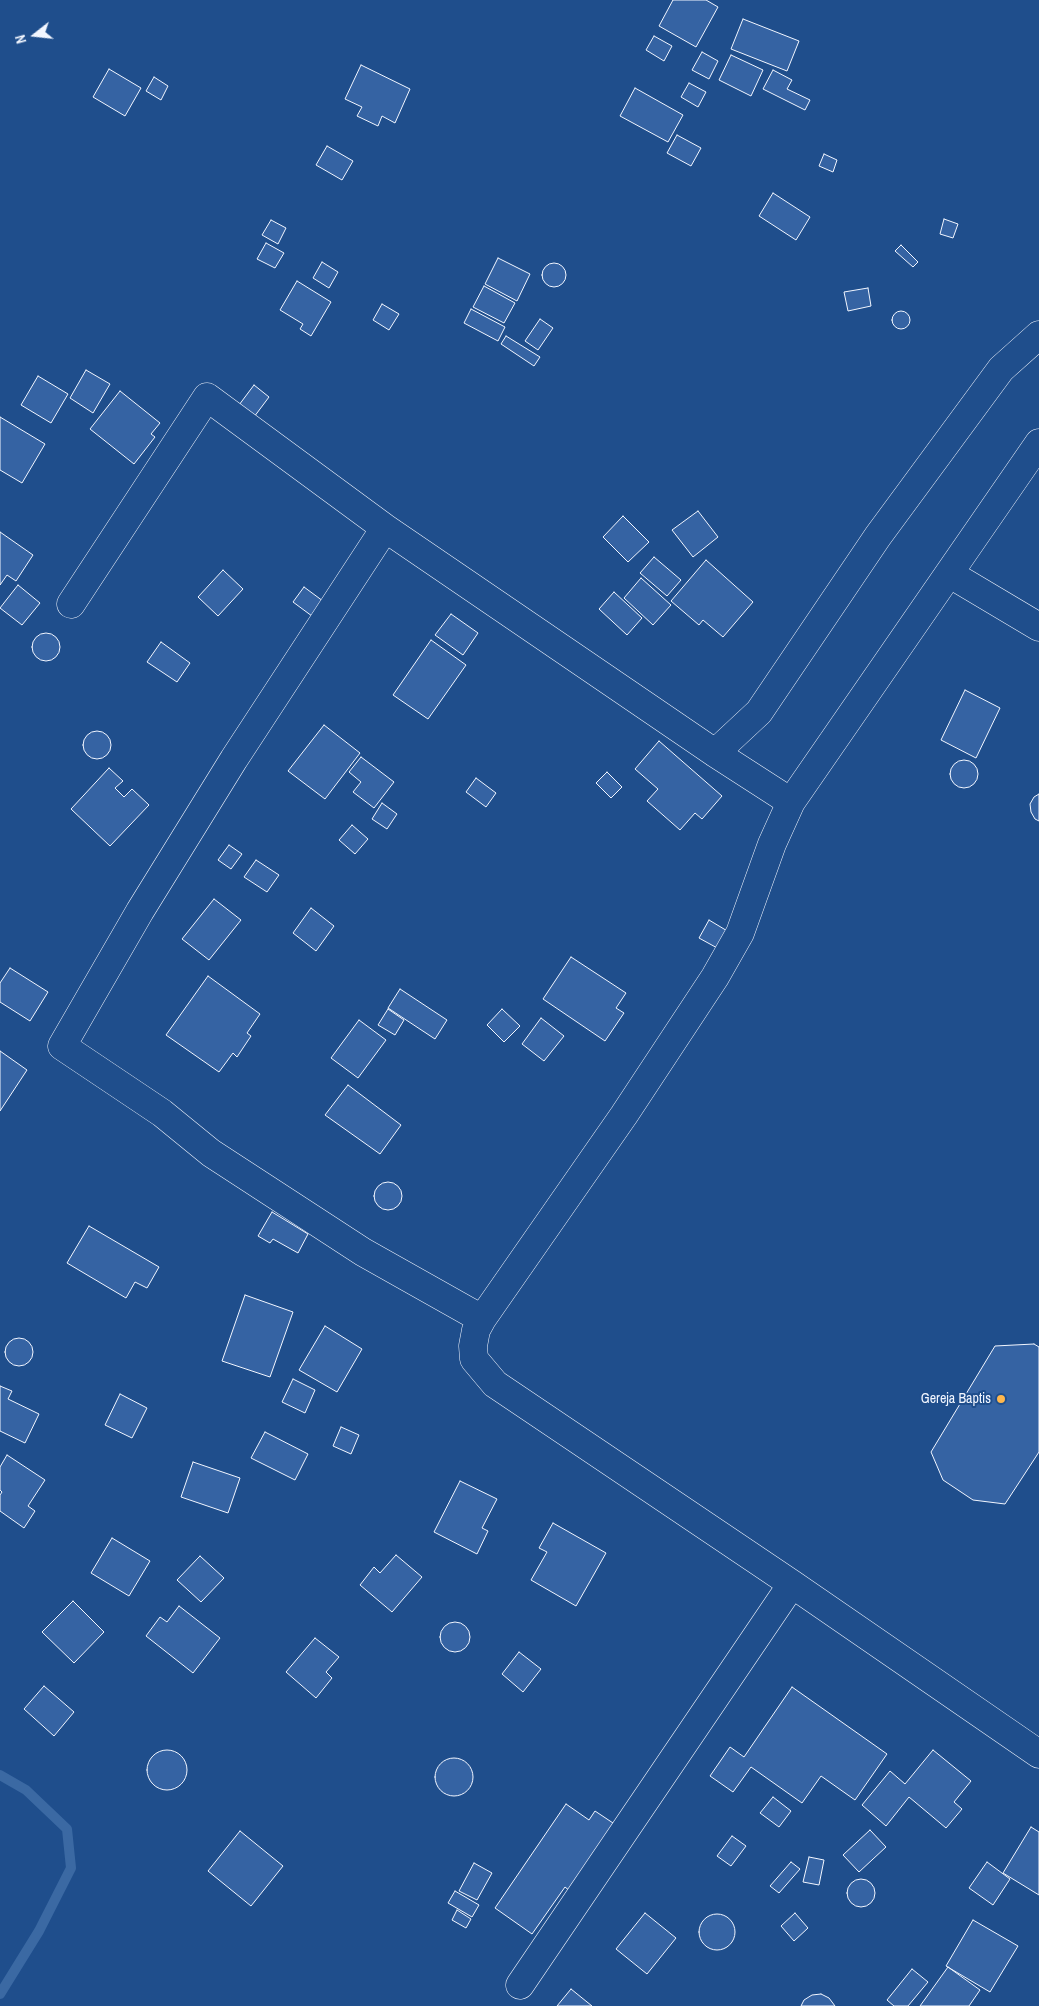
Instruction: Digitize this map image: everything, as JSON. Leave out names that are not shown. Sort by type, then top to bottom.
[{"type":"street","points":[[715,754],[759,712],[878,536],[1001,369],[1039,335]]},
{"type":"street","points":[[71,604],[207,397],[385,528],[715,754],[790,802]]},
{"type":"street","points":[[1039,443],[950,574],[790,802],[772,844],[740,933],[715,978],[624,1115],[482,1319],[476,1330],[473,1346],[474,1359],[495,1384],[792,1584],[1039,1754]]},
{"type":"street","points":[[385,528],[234,759],[140,911],[62,1046],[162,1113],[211,1153],[339,1237],[482,1319]]},
{"type":"street","points":[[950,574],[1039,627]]},
{"type":"street","points":[[520,1985],[792,1584]]},
{"type":"building","points":[[673,0],[706,0],[718,7],[696,47],[659,26]]},
{"type":"building","points":[[743,19],[799,41],[787,71],[731,49]]},
{"type":"building","points":[[654,36],[672,46],[664,61],[646,50]]},
{"type":"building","points":[[702,52],[718,61],[709,79],[692,70]]},
{"type":"building","points":[[731,55],[763,70],[751,96],[719,80]]},
{"type":"building","points":[[361,65],[410,89],[395,123],[382,116],[378,126],[357,116],[362,107],[345,99]]},
{"type":"building","points":[[109,69],[141,88],[125,116],[93,97]]},
{"type":"building","points":[[773,70],[792,80],[787,89],[810,100],[805,110],[763,89]]},
{"type":"building","points":[[154,77],[168,86],[161,100],[146,91]]},
{"type":"building","points":[[689,83],[706,92],[698,107],[681,97]]},
{"type":"building","points":[[635,88],[683,115],[668,142],[620,116]]},
{"type":"building","points":[[677,135],[701,148],[691,166],[667,153]]},
{"type":"building","points":[[327,146],[353,161],[342,180],[316,165]]},
{"type":"building","points":[[824,154],[837,160],[833,172],[819,166]]},
{"type":"building","points":[[773,193],[810,217],[796,240],[759,216]]},
{"type":"building","points":[[944,219],[958,224],[953,238],[940,234]]},
{"type":"building","points":[[271,220],[286,228],[278,244],[262,235]]},
{"type":"building","points":[[266,243],[284,253],[275,268],[257,259]]},
{"type":"building","points":[[901,245],[918,262],[913,267],[895,251]]},
{"type":"building","points":[[498,258],[530,274],[517,301],[485,284]]},
{"type":"building","points":[[322,262],[338,272],[329,288],[313,278]]},
{"type":"building","points":[[554,263],[563,266],[566,275],[563,284],[554,287],[545,284],[542,275],[545,266]]},
{"type":"building","points":[[297,281],[331,302],[311,336],[300,329],[303,324],[280,310]]},
{"type":"building","points":[[484,286],[515,303],[504,323],[473,307]]},
{"type":"building","points":[[868,288],[871,306],[848,311],[844,292]]},
{"type":"building","points":[[382,304],[399,314],[389,330],[373,320]]},
{"type":"building","points":[[471,309],[505,327],[498,341],[464,323]]},
{"type":"building","points":[[901,311],[907,314],[910,320],[907,326],[901,329],[895,326],[892,320],[895,314]]},
{"type":"building","points":[[540,319],[553,328],[538,350],[525,341]]},
{"type":"building","points":[[506,336],[540,357],[534,366],[501,344]]},
{"type":"building","points":[[86,370],[110,384],[93,413],[70,398]]},
{"type":"building","points":[[38,376],[68,394],[51,423],[21,405]]},
{"type":"building","points":[[254,385],[269,397],[254,417],[239,405]]},
{"type":"building","points":[[120,391],[160,423],[151,434],[155,437],[134,464],[90,429]]},
{"type":"building","points":[[0,417],[45,444],[22,483],[0,470]]},
{"type":"building","points":[[698,511],[718,537],[693,557],[672,530]]},
{"type":"building","points":[[623,516],[649,542],[628,562],[603,537]]},
{"type":"building","points":[[0,532],[33,555],[16,581],[7,575],[0,585]]},
{"type":"building","points":[[654,557],[681,580],[667,596],[640,573]]},
{"type":"building","points":[[706,560],[753,602],[723,637],[703,620],[699,625],[671,601]]},
{"type":"building","points":[[223,570],[243,589],[218,616],[198,597]]},
{"type":"building","points":[[641,578],[671,605],[653,625],[624,598]]},
{"type":"building","points":[[18,585],[40,603],[22,625],[0,608]]},
{"type":"building","points":[[304,587],[327,604],[316,619],[293,602]]},
{"type":"building","points":[[614,592],[642,618],[627,635],[599,609]]},
{"type":"building","points":[[451,614],[478,633],[463,655],[435,635]]},
{"type":"building","points":[[46,633],[56,637],[60,647],[56,657],[46,661],[36,657],[32,647],[36,637]]},
{"type":"building","points":[[431,640],[466,665],[428,719],[393,695]]},
{"type":"building","points":[[161,642],[190,663],[177,682],[147,662]]},
{"type":"building","points":[[965,690],[1000,708],[976,758],[941,740]]},
{"type":"building","points":[[324,725],[360,753],[325,799],[288,771]]},
{"type":"building","points":[[97,731],[107,735],[111,745],[107,755],[97,759],[87,755],[83,745],[87,735]]},
{"type":"building","points":[[659,741],[722,796],[702,819],[695,813],[680,830],[647,801],[658,789],[635,769]]},
{"type":"building","points":[[361,757],[394,782],[374,808],[353,792],[361,782],[349,772]]},
{"type":"building","points":[[964,760],[974,764],[978,774],[974,784],[964,788],[954,784],[950,774],[954,764]]},
{"type":"building","points":[[109,768],[123,781],[115,788],[124,797],[132,789],[149,805],[110,846],[71,809]]},
{"type":"building","points":[[607,772],[622,787],[611,798],[596,783]]},
{"type":"building","points":[[476,778],[496,793],[486,807],[466,792]]},
{"type":"building","points":[[1039,794],[1039,821],[1035,819],[1031,812],[1030,804],[1034,797]]},
{"type":"building","points":[[382,803],[397,814],[387,829],[372,819]]},
{"type":"building","points":[[352,825],[368,839],[355,854],[339,840]]},
{"type":"building","points":[[229,845],[242,854],[231,869],[218,860]]},
{"type":"building","points":[[256,860],[279,875],[267,892],[244,877]]},
{"type":"building","points":[[214,899],[241,920],[209,960],[182,939]]},
{"type":"building","points":[[311,908],[334,926],[316,951],[293,933]]},
{"type":"building","points":[[709,920],[729,932],[719,949],[699,938]]},
{"type":"building","points":[[571,957],[626,993],[616,1008],[624,1013],[605,1041],[543,999]]},
{"type":"building","points":[[10,968],[48,992],[30,1021],[0,1002],[0,983]]},
{"type":"building","points":[[208,976],[260,1014],[247,1033],[251,1036],[237,1057],[233,1053],[219,1072],[166,1035]]},
{"type":"building","points":[[400,989],[447,1020],[435,1039],[388,1008]]},
{"type":"building","points":[[388,1009],[404,1020],[395,1035],[378,1025]]},
{"type":"building","points":[[502,1009],[520,1026],[504,1042],[487,1025]]},
{"type":"building","points":[[541,1018],[564,1036],[544,1061],[522,1044]]},
{"type":"building","points":[[359,1020],[386,1040],[358,1078],[331,1058]]},
{"type":"building","points":[[0,1051],[27,1070],[0,1111]]},
{"type":"building","points":[[348,1085],[401,1125],[380,1154],[325,1115]]},
{"type":"building","points":[[388,1182],[398,1186],[402,1196],[398,1206],[388,1210],[378,1206],[374,1196],[378,1186]]},
{"type":"building","points":[[272,1212],[308,1234],[298,1253],[273,1239],[270,1243],[258,1236]]},
{"type":"building","points":[[89,1226],[159,1267],[147,1288],[135,1282],[126,1298],[67,1263]]},
{"type":"building","points":[[245,1295],[293,1312],[270,1377],[222,1361]]},
{"type":"building","points":[[325,1326],[362,1349],[337,1392],[299,1370]]},
{"type":"building","points":[[19,1338],[29,1342],[33,1352],[29,1362],[19,1366],[9,1362],[5,1352],[9,1342]]},
{"type":"building","name":"Gereja Baptis","points":[[1034,1344],[1039,1347],[1039,1452],[1005,1504],[973,1500],[943,1480],[931,1452],[995,1346]]},
{"type":"building","points":[[293,1379],[315,1390],[305,1413],[282,1402]]},
{"type":"building","points":[[0,1386],[12,1391],[8,1399],[39,1414],[25,1443],[0,1431]]},
{"type":"building","points":[[120,1394],[147,1408],[132,1438],[105,1425]]},
{"type":"building","points":[[341,1427],[359,1435],[351,1454],[333,1446]]},
{"type":"building","points":[[265,1432],[308,1454],[295,1480],[251,1458]]},
{"type":"building","points":[[7,1455],[45,1480],[28,1506],[35,1511],[24,1528],[0,1511],[0,1495],[2,1492],[0,1490],[0,1467]]},
{"type":"building","points":[[193,1462],[240,1478],[228,1513],[181,1497]]},
{"type":"building","points":[[460,1481],[497,1499],[482,1528],[488,1531],[477,1554],[434,1532]]},
{"type":"building","points":[[553,1523],[606,1553],[576,1606],[531,1580],[547,1552],[539,1548]]},
{"type":"building","points":[[112,1538],[150,1561],[129,1596],[91,1573]]},
{"type":"building","points":[[396,1555],[422,1577],[392,1612],[360,1585],[374,1567],[380,1573]]},
{"type":"building","points":[[200,1556],[224,1578],[201,1602],[177,1580]]},
{"type":"building","points":[[73,1601],[104,1632],[74,1663],[42,1632]]},
{"type":"building","points":[[179,1606],[220,1638],[193,1673],[146,1636],[160,1617],[167,1622]]},
{"type":"building","points":[[455,1622],[461,1623],[469,1631],[469,1643],[461,1651],[455,1652],[449,1651],[441,1643],[440,1637],[441,1631],[449,1623]]},
{"type":"building","points":[[315,1638],[339,1657],[326,1672],[332,1678],[316,1698],[286,1672]]},
{"type":"building","points":[[519,1652],[541,1669],[523,1692],[502,1674]]},
{"type":"building","points":[[44,1686],[74,1712],[54,1736],[24,1709]]},
{"type":"building","points":[[792,1687],[887,1754],[855,1800],[821,1776],[802,1803],[751,1767],[733,1792],[710,1776],[730,1747],[744,1757]]},
{"type":"building","points":[[171,1750],[178,1753],[184,1759],[187,1770],[186,1778],[178,1787],[171,1790],[163,1790],[156,1787],[148,1778],[147,1766],[150,1759],[159,1751]]},
{"type":"building","points":[[933,1750],[971,1781],[954,1802],[962,1809],[946,1828],[909,1797],[886,1826],[862,1805],[890,1771],[905,1784]]},
{"type":"building","points":[[454,1758],[468,1763],[473,1777],[468,1791],[454,1796],[440,1791],[435,1777],[440,1763]]},
{"type":"building","points":[[773,1797],[791,1811],[779,1827],[760,1813]]},
{"type":"building","points":[[566,1804],[589,1820],[595,1811],[622,1829],[576,1896],[565,1887],[532,1934],[495,1908]]},
{"type":"building","points":[[1031,1827],[1039,1832],[1039,1895],[1003,1873]]},
{"type":"building","points":[[870,1830],[886,1847],[859,1872],[843,1855]]},
{"type":"building","points":[[240,1831],[283,1866],[251,1906],[208,1871]]},
{"type":"building","points":[[732,1836],[746,1846],[731,1866],[717,1856]]},
{"type":"building","points":[[809,1857],[824,1860],[819,1885],[803,1882]]},
{"type":"building","points":[[791,1862],[800,1869],[779,1893],[770,1886]]},
{"type":"building","points":[[987,1862],[1010,1879],[993,1905],[969,1888]]},
{"type":"building","points":[[474,1863],[492,1873],[477,1900],[459,1891]]},
{"type":"building","points":[[861,1879],[871,1883],[875,1893],[871,1903],[861,1907],[851,1903],[847,1893],[851,1883]]},
{"type":"building","points":[[455,1891],[479,1905],[472,1917],[448,1903]]},
{"type":"building","points":[[457,1910],[471,1919],[466,1928],[452,1920]]},
{"type":"building","points":[[645,1913],[676,1938],[647,1974],[616,1949]]},
{"type":"building","points":[[795,1913],[808,1928],[794,1941],[781,1926]]},
{"type":"building","points":[[717,1914],[729,1920],[735,1932],[729,1944],[717,1950],[705,1944],[699,1932],[705,1920]]},
{"type":"building","points":[[973,1920],[1018,1946],[990,1992],[946,1966]]},
{"type":"building","points":[[948,1967],[980,1990],[969,2006],[920,2006]]},
{"type":"building","points":[[912,1969],[928,1982],[908,2006],[894,2006],[887,2000]]},
{"type":"building","points":[[571,1989],[592,2006],[557,2006]]},
{"type":"building","points":[[821,1994],[829,1998],[835,2006],[801,2006],[804,2000],[812,1995]]},
{"type":"waterway","points":[[0,1775],[26,1790],[67,1829],[71,1868],[39,1931],[0,1994]]},
{"type":"place","name":"Gereja Baptis","points":[[1001,1399]]}]
